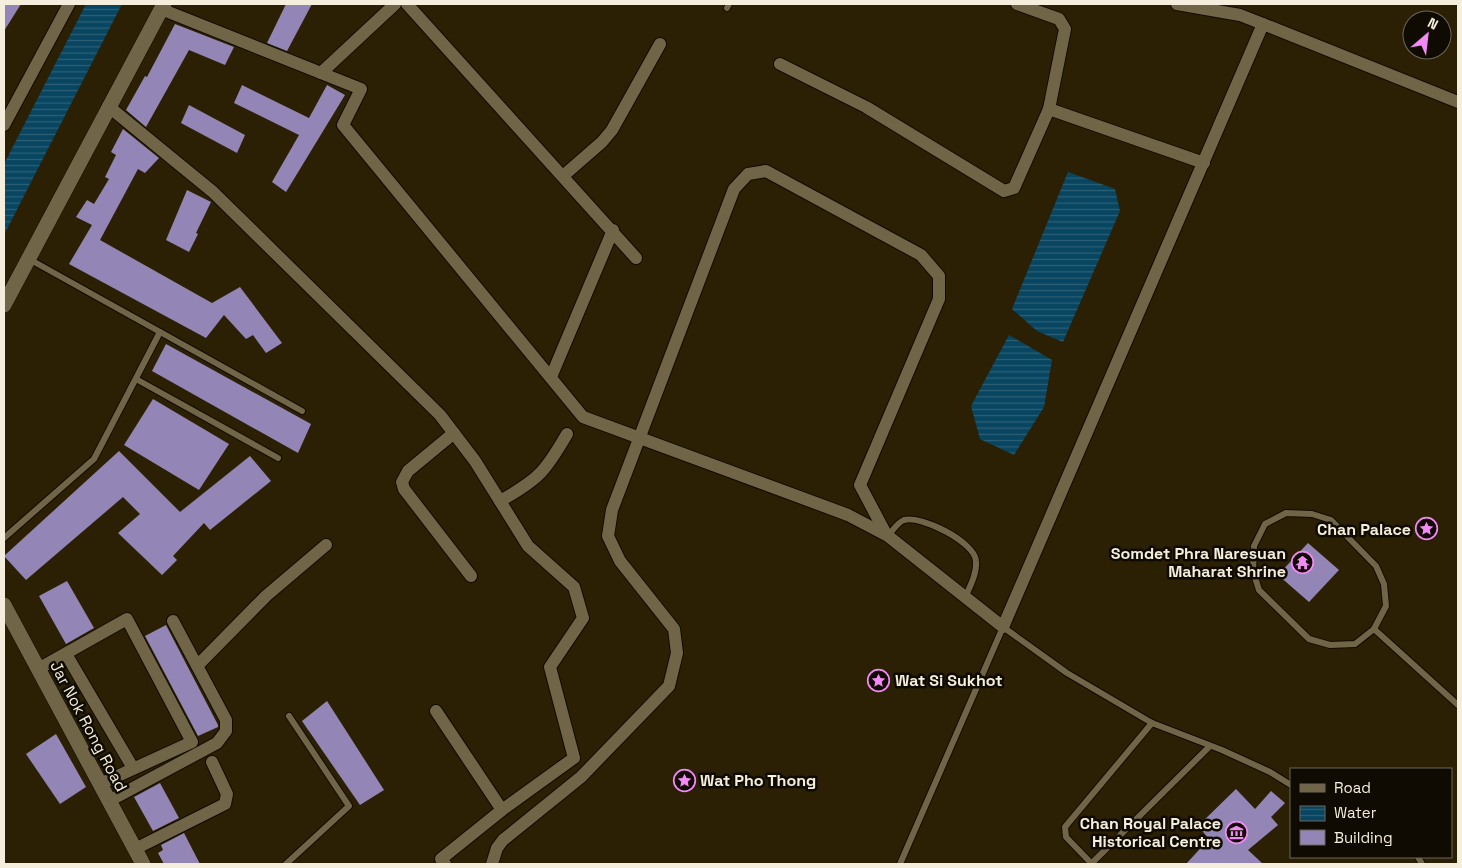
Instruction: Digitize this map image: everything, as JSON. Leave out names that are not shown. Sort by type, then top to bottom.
[{"type":"street","points":[[4,125],[69,4]]},
{"type":"street","points":[[321,73],[395,4]]},
{"type":"street","points":[[407,4],[636,258]]},
{"type":"street","points":[[780,64],[866,108],[1004,191],[1014,188],[1049,109],[1065,29],[1059,19],[1017,4]]},
{"type":"street","points":[[1177,4],[1240,15],[1458,102]]},
{"type":"street","points":[[4,305],[162,6],[360,89],[343,125],[584,416],[848,515],[888,536],[1004,627],[1263,24]]},
{"type":"street","points":[[563,176],[602,142],[612,130],[660,44]]},
{"type":"street","points":[[108,106],[213,192],[440,415],[475,461],[528,546],[574,587],[584,618],[550,667],[574,758],[502,810],[441,858],[445,864]]},
{"type":"street","points":[[1049,109],[1204,163]]},
{"type":"street","points":[[492,864],[497,848],[502,840],[580,777],[669,686],[676,653],[674,629],[620,561],[608,536],[612,510],[734,189],[748,174],[766,171],[921,254],[939,276],[939,299],[860,485],[888,536]]},
{"type":"street","points":[[551,377],[612,230]]},
{"type":"street","points":[[454,433],[408,470],[402,482],[404,489],[471,576]]},
{"type":"street","points":[[500,501],[531,484],[539,476],[568,434]]},
{"type":"street","points":[[198,665],[266,596],[326,545]]},
{"type":"street","name":"Jar Nok Rong Road","points":[[4,605],[143,864]]},
{"type":"street","points":[[38,669],[127,619],[192,742],[100,784]]},
{"type":"street","points":[[109,801],[216,743],[225,735],[227,728],[226,720],[174,621]]},
{"type":"street","points":[[66,654],[133,768]]},
{"type":"street","points":[[436,711],[502,810]]},
{"type":"street","points":[[135,848],[225,804],[228,794],[212,762]]},
{"type":"lane","points":[[29,259],[302,411]]},
{"type":"lane","points":[[4,538],[90,464],[103,444],[160,332]]},
{"type":"lane","points":[[136,379],[278,458]]},
{"type":"lane","points":[[1286,513],[1312,514],[1331,520],[1376,566],[1384,584],[1386,606],[1374,629],[1355,644],[1330,646],[1309,640],[1259,590],[1253,571],[1254,546],[1265,524],[1286,513]]},
{"type":"lane","points":[[888,536],[902,520],[915,518],[944,531],[970,546],[976,560],[973,578],[965,598]]},
{"type":"lane","points":[[900,864],[1004,627],[1067,673],[1152,723],[1270,772],[1290,784]]},
{"type":"lane","points":[[1374,629],[1458,705]]},
{"type":"lane","points":[[286,864],[349,806],[289,716]]},
{"type":"lane","points":[[1152,723],[1065,827],[1066,836],[1091,864],[1210,746]]},
{"type":"water","points":[[86,4],[122,4],[4,235],[4,164]]},
{"type":"water","points":[[1068,172],[1115,189],[1120,211],[1063,342],[1037,331],[1012,309]]},
{"type":"water","points":[[1009,335],[1052,360],[1044,407],[1014,455],[980,439],[971,406]]},
{"type":"building","points":[[4,4],[21,4],[4,31]]},
{"type":"building","points":[[286,4],[312,4],[287,51],[267,43]]},
{"type":"building","points":[[175,24],[234,47],[225,65],[189,50],[146,127],[126,110],[145,76],[147,77]]},
{"type":"building","points":[[242,85],[309,118],[327,85],[345,95],[286,192],[272,182],[299,135],[234,103]]},
{"type":"building","points":[[189,105],[245,135],[237,153],[181,123]]},
{"type":"building","points":[[123,129],[159,158],[145,173],[138,169],[100,240],[212,303],[240,287],[282,343],[266,353],[253,335],[246,339],[224,315],[206,338],[69,264],[92,225],[76,217],[87,200],[94,204],[109,179],[105,177],[116,155],[111,152]]},
{"type":"building","points":[[187,190],[211,202],[189,252],[166,240]]},
{"type":"building","points":[[166,344],[311,424],[298,453],[152,371]]},
{"type":"building","points":[[153,399],[229,444],[199,490],[124,445]]},
{"type":"building","points":[[119,451],[180,512],[250,456],[271,481],[210,530],[204,523],[173,556],[177,560],[162,575],[118,533],[140,514],[123,497],[26,580],[4,556]]},
{"type":"building","points":[[1308,543],[1339,570],[1309,602],[1278,575]]},
{"type":"building","points":[[67,581],[94,628],[66,644],[39,596]]},
{"type":"building","points":[[166,625],[218,725],[218,727],[198,736],[145,636]]},
{"type":"building","points":[[327,701],[384,790],[360,805],[302,721]]},
{"type":"building","points":[[56,734],[86,787],[60,804],[26,754]]},
{"type":"building","points":[[160,783],[179,818],[153,831],[134,797]]},
{"type":"building","name":"Chan Royal Palace Historical Centre","points":[[1236,789],[1255,809],[1271,791],[1285,803],[1271,817],[1278,825],[1248,850],[1263,864],[1186,864],[1209,839],[1198,826]]},
{"type":"building","points":[[184,833],[200,864],[164,864],[158,853],[163,850],[161,845]]},
{"type":"place","name":"Chan Palace","points":[[1427,529]]},
{"type":"place","name":"Somdet Phra Naresuan Maharat Shrine","points":[[1302,562]]},
{"type":"place","name":"Wat Si Sukhot","points":[[879,680]]},
{"type":"place","name":"Wat Pho Thong","points":[[684,780]]},
{"type":"place","name":"Chan Royal Palace Historical Centre","points":[[1237,832]]}]
